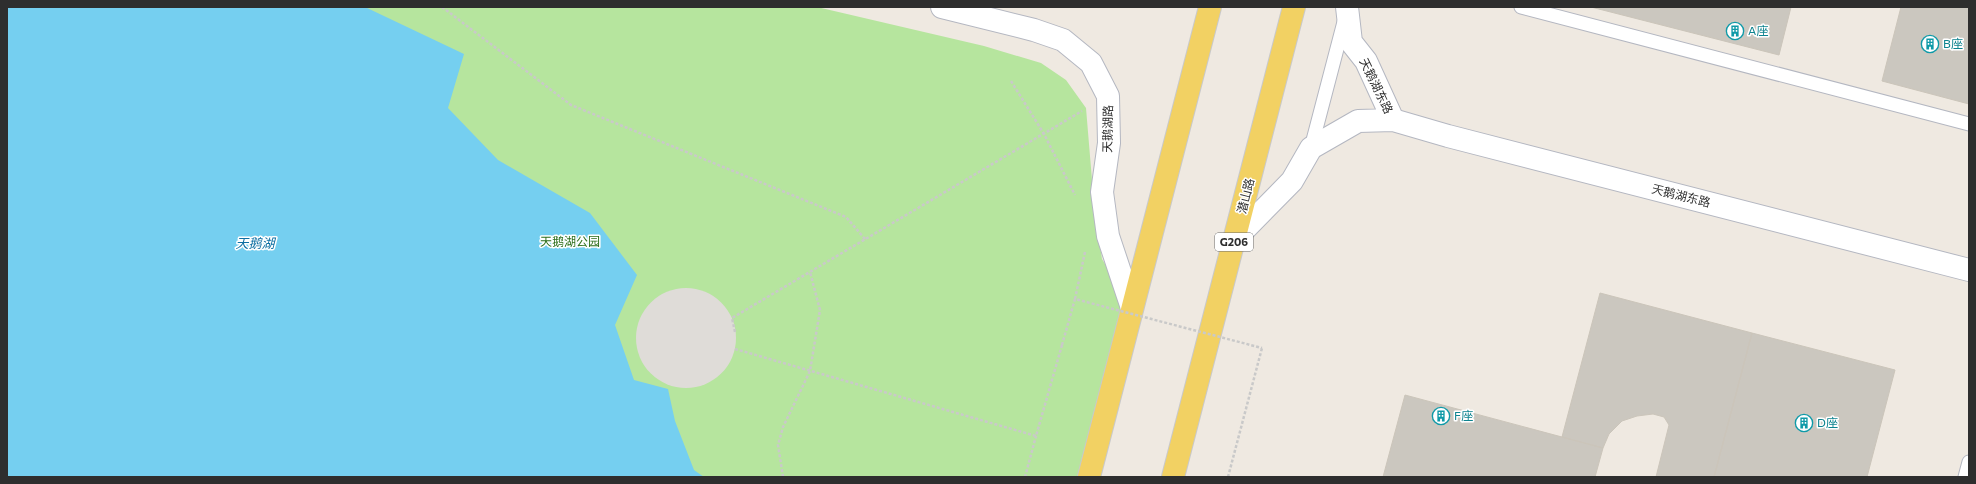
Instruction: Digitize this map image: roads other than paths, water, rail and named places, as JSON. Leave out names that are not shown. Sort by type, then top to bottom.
[{"type":"main road","points":[[1089,477],[1210,7]]},
{"type":"main road","name":"潜山路","points":[[1173,477],[1294,7]]},
{"type":"street","name":"天鹅湖路","points":[[942,7],[1034,30],[1063,40],[1091,63],[1108,96],[1110,143],[1102,192],[1108,236],[1132,308]]},
{"type":"street","name":"天鹅湖东路","points":[[1347,9],[1351,42],[1366,61],[1393,120]]},
{"type":"street","name":"天鹅湖东路","points":[[1311,148],[1358,121],[1393,120],[1456,138],[1969,270]]},
{"type":"street","points":[[1234,240],[1292,181],[1311,148]]},
{"type":"lane","points":[[1521,7],[1969,124]]},
{"type":"lane","points":[[1311,148],[1347,9]]},
{"type":"lane","points":[[1965,477],[1969,462]]},
{"type":"water","name":"天鹅湖","points":[[7,7],[365,7],[464,54],[448,108],[498,160],[590,213],[637,275],[615,325],[634,380],[668,389],[675,421],[694,470],[704,477],[7,477]]},
{"type":"place","name":"A座","points":[[1735,31]]},
{"type":"place","name":"B座","points":[[1930,44]]},
{"type":"place","name":"F座","points":[[1441,416]]},
{"type":"place","name":"D座","points":[[1804,423]]},
{"type":"park label","name":"天鹅湖公园","points":[[570,242]]}]
